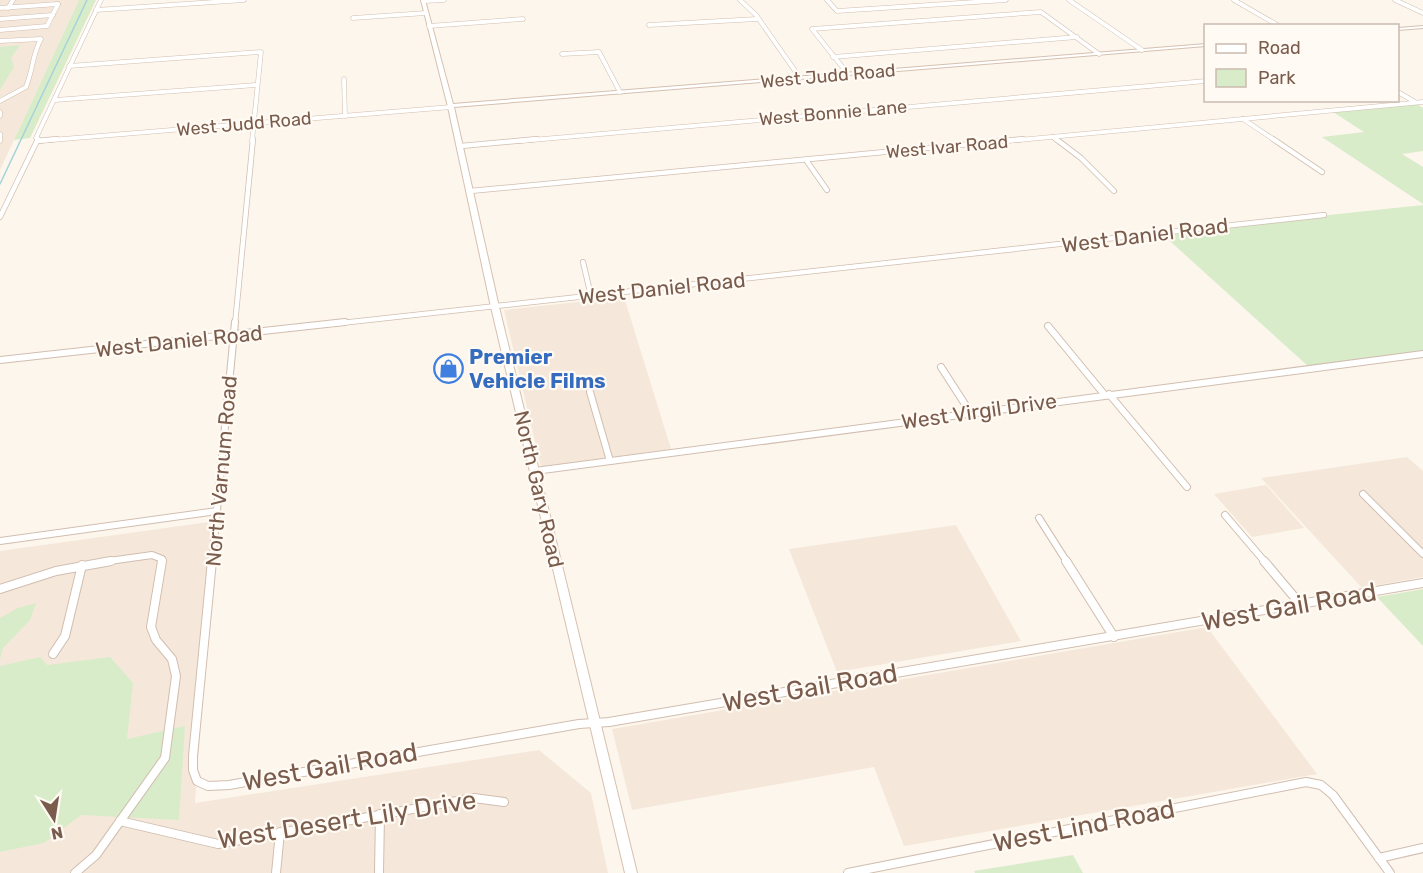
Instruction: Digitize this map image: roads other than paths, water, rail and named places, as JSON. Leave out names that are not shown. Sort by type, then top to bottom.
[{"type":"street","points":[[8,8],[13,0]]},
{"type":"street","points":[[0,217],[39,141],[36,138],[101,0]]},
{"type":"street","points":[[96,10],[244,0]]},
{"type":"street","points":[[423,1],[444,0]]},
{"type":"street","points":[[740,0],[757,19],[800,78]]},
{"type":"street","points":[[827,0],[837,11],[1006,0]]},
{"type":"street","points":[[1069,0],[1142,50]]},
{"type":"street","points":[[1234,0],[1276,24]]},
{"type":"street","points":[[1395,0],[1423,13]]},
{"type":"street","name":"North Gary Road","points":[[423,1],[451,107],[495,307],[631,873]]},
{"type":"street","points":[[0,8],[58,4],[47,26],[0,30]]},
{"type":"street","points":[[848,74],[812,29],[1041,12],[1099,54]]},
{"type":"street","points":[[353,18],[426,14]]},
{"type":"street","points":[[0,19],[53,15]]},
{"type":"street","points":[[429,26],[524,19]]},
{"type":"street","points":[[649,25],[757,19]]},
{"type":"street","points":[[1399,29],[1423,27]]},
{"type":"street","points":[[0,41],[41,38],[32,56],[34,66],[26,87],[0,101]]},
{"type":"street","points":[[833,57],[1077,38]]},
{"type":"street","name":"West Judd Road","points":[[39,141],[1204,45]]},
{"type":"street","name":"North Varnum Road","points":[[69,66],[261,52],[252,123],[193,756],[193,770],[197,782]]},
{"type":"street","points":[[562,54],[599,52],[620,92]]},
{"type":"street","points":[[344,79],[345,116]]},
{"type":"street","name":"West Bonnie Lane","points":[[460,146],[1204,81]]},
{"type":"street","points":[[55,100],[257,85]]},
{"type":"street","points":[[1399,93],[1417,103]]},
{"type":"street","name":"West Ivar Road","points":[[470,191],[1423,104]]},
{"type":"street","points":[[1243,119],[1322,172]]},
{"type":"street","points":[[0,134],[0,141]]},
{"type":"street","points":[[1053,137],[1081,158],[1114,191]]},
{"type":"street","points":[[806,160],[827,190]]},
{"type":"street","name":"West Daniel Road","points":[[0,360],[1324,215]]},
{"type":"street","points":[[583,262],[591,296]]},
{"type":"street","points":[[1048,326],[1187,488]]},
{"type":"street","name":"West Virgil Drive","points":[[535,471],[1423,354]]},
{"type":"street","points":[[941,367],[970,412]]},
{"type":"street","points":[[590,392],[610,461]]},
{"type":"street","points":[[1363,494],[1423,554]]},
{"type":"street","points":[[0,541],[217,511]]},
{"type":"street","points":[[1225,514],[1301,605]]},
{"type":"street","points":[[1039,518],[1114,637]]},
{"type":"street","points":[[0,589],[29,578],[82,565],[159,556],[162,559],[151,627],[152,634],[172,659],[176,676],[167,749],[161,767],[96,855],[75,873]]},
{"type":"street","points":[[53,654],[65,636],[82,565]]},
{"type":"street","name":"West Gail Road","points":[[197,782],[208,786],[228,785],[1423,584]]},
{"type":"street","name":"West Lind Road","points":[[848,873],[1306,782],[1321,785],[1333,795],[1379,858]]},
{"type":"street","name":"West Desert Lily Drive","points":[[120,821],[218,844],[474,798],[488,798],[504,802]]},
{"type":"street","points":[[379,873],[380,814]]},
{"type":"street","points":[[276,873],[280,832]]},
{"type":"street","points":[[1390,873],[1379,858],[1423,848]]},
{"type":"waterway","points":[[0,184],[87,0]]},
{"type":"place","name":"Premier Vehicle Films","points":[[448,368]]}]
